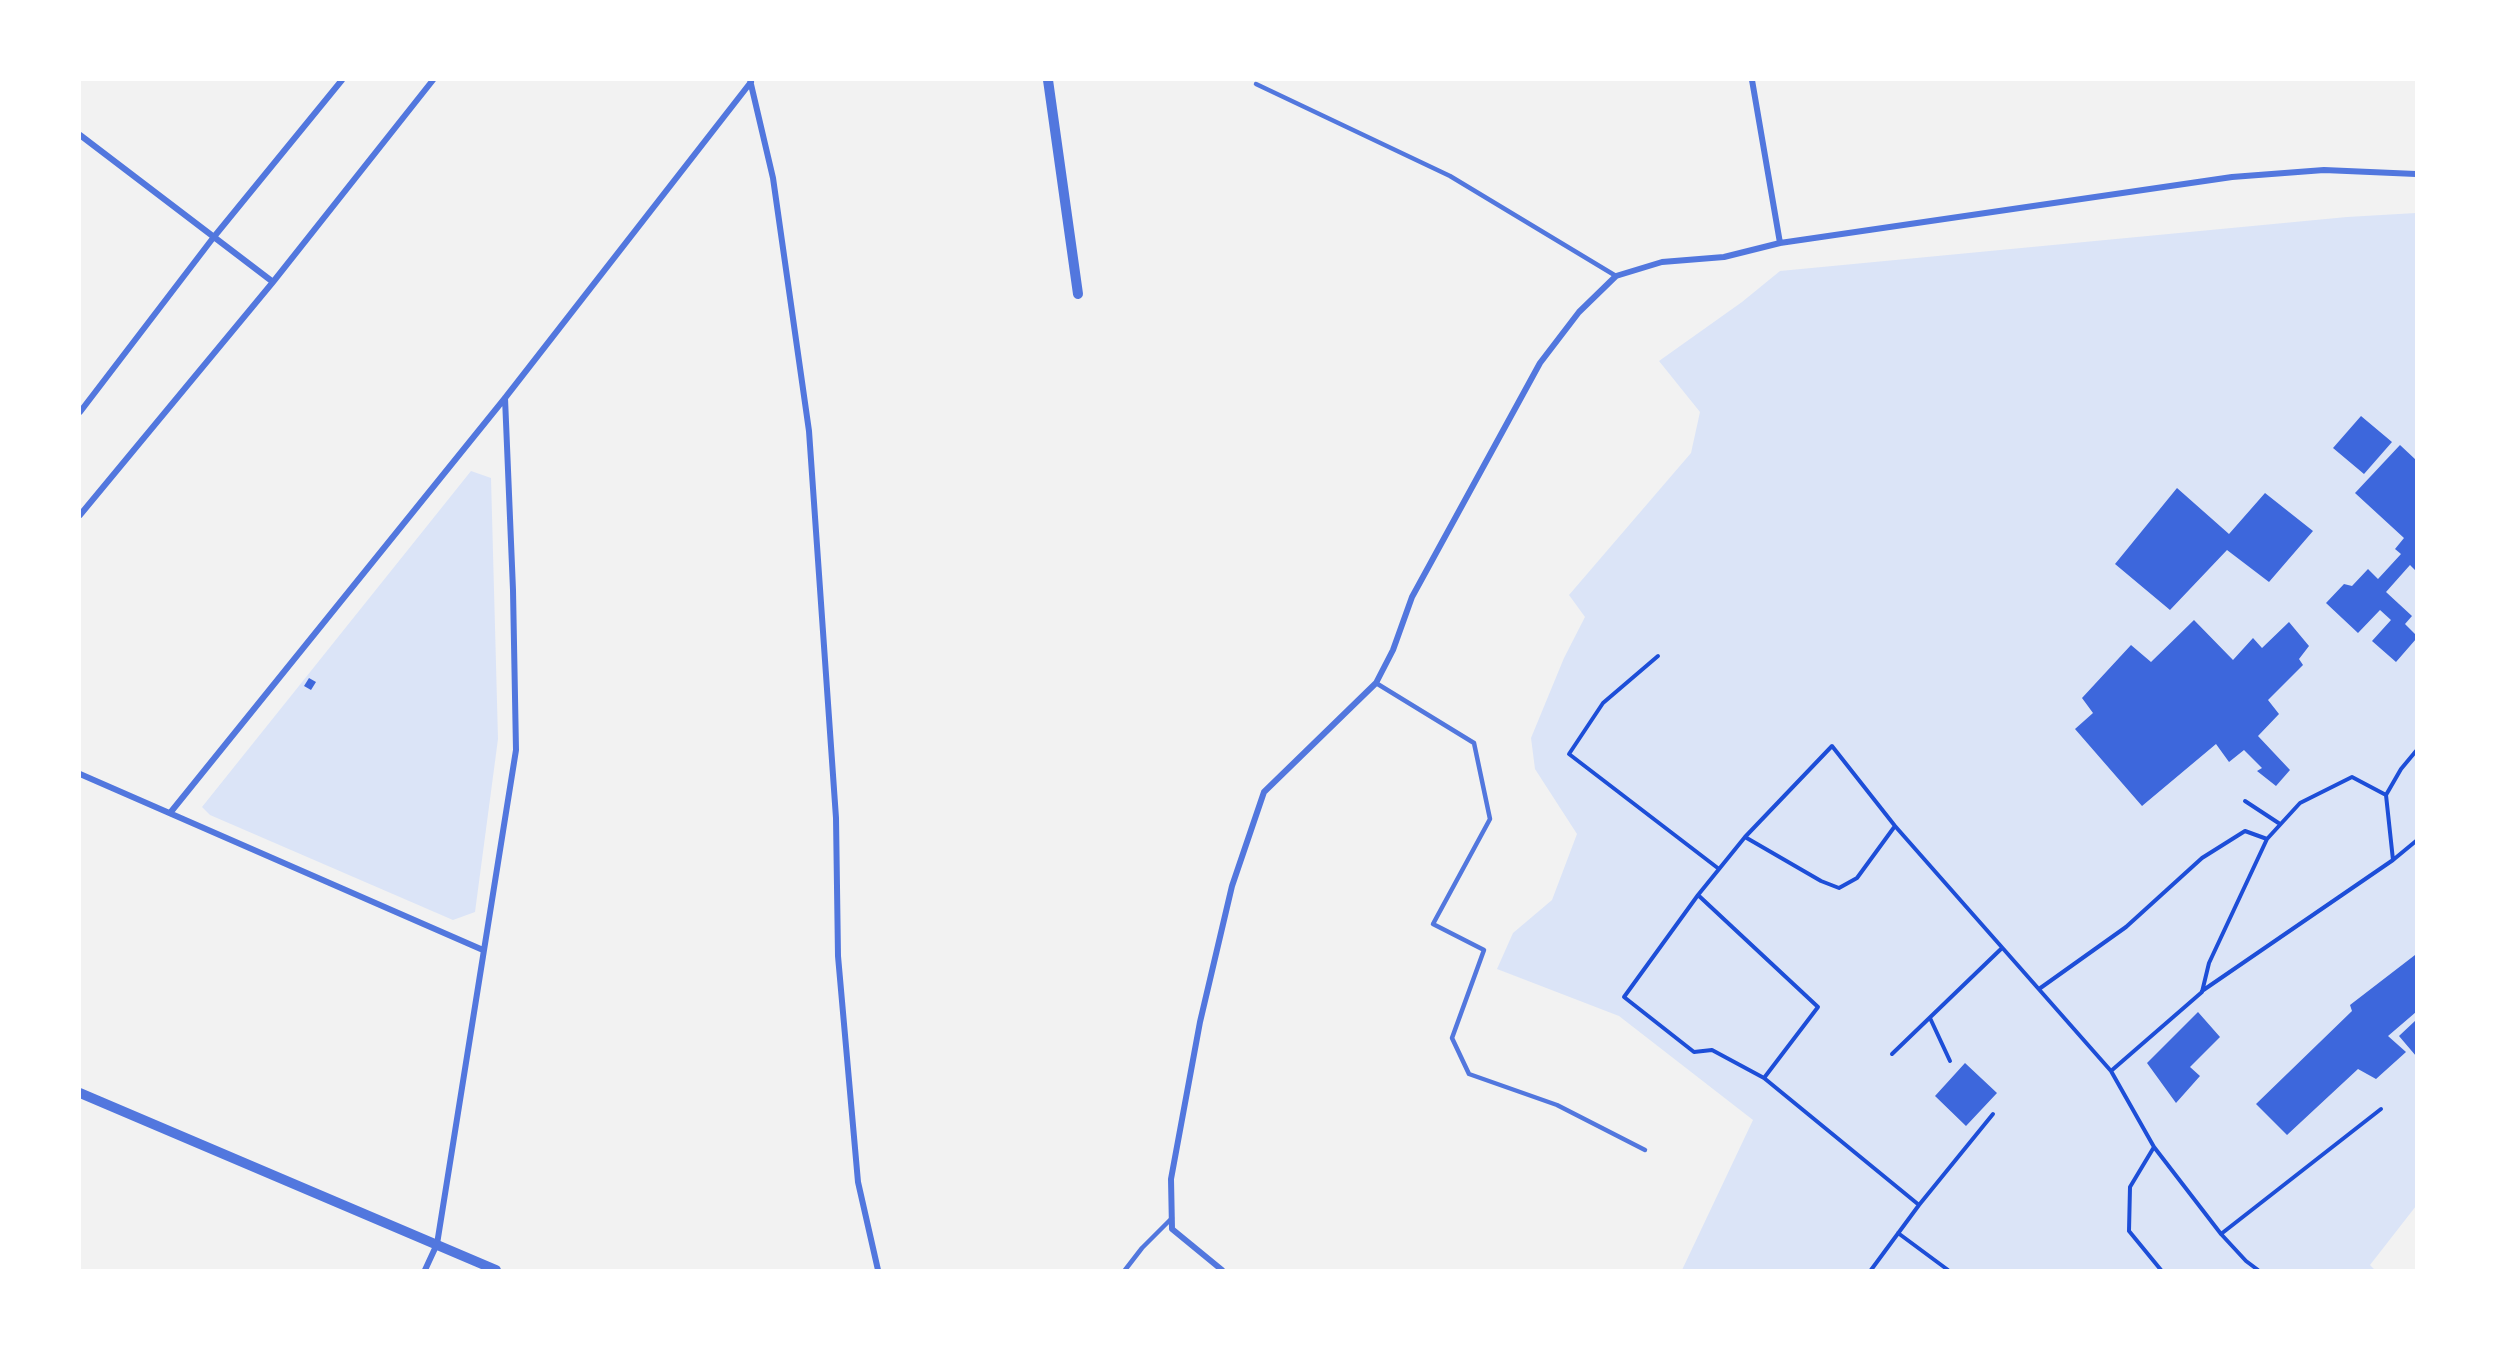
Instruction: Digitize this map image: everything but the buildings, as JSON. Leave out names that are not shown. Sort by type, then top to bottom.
[{"type":"street","points":[[80,412],[213,238],[342,80]]},
{"type":"street","points":[[80,515],[273,282],[433,80]]},
{"type":"street","points":[[1048,80],[1078,294]]},
{"type":"street","points":[[1752,80],[1780,243]]},
{"type":"street","points":[[170,813],[505,398],[750,81]]},
{"type":"street","points":[[750,81],[773,178],[809,431],[836,818],[837,956],[858,1182],[878,1270]]},
{"type":"street","points":[[80,135],[273,282]]},
{"type":"street","points":[[1221,1270],[1172,1228],[1171,1179],[1200,1022],[1232,886],[1264,792],[1376,683],[1393,650],[1412,597],[1540,363],[1579,312],[1616,276],[1662,262],[1724,257],[1780,243],[2232,177],[2324,170],[2416,174]]},
{"type":"street","points":[[425,1270],[437,1244],[516,750],[513,590],[505,398]]},
{"type":"street","points":[[80,774],[483,950]]},
{"type":"street","points":[[80,1093],[496,1270]]},
{"type":"lane","points":[[1256,84],[1450,176],[1616,276]]},
{"type":"lane","points":[[1376,683],[1474,743],[1490,819],[1434,924],[1484,950],[1452,1038],[1469,1074],[1557,1105],[1645,1150]]},
{"type":"lane","points":[[1125,1270],[1142,1248],[1172,1218]]},
{"type":"path","points":[[1658,656],[1603,703],[1569,754],[1719,869]]},
{"type":"path","points":[[1919,1205],[1764,1077],[1712,1050],[1694,1052],[1624,997],[1698,895],[1745,837],[1832,746],[1895,826],[2111,1071],[2154,1147],[2221,1234],[2246,1261],[2258,1270]]},
{"type":"path","points":[[2393,860],[2386,795],[2401,769],[2416,751]]},
{"type":"path","points":[[2202,992],[2209,963],[2267,839],[2280,824],[2300,803],[2352,777],[2386,795]]},
{"type":"path","points":[[2246,801],[2280,824]]},
{"type":"path","points":[[1745,837],[1821,881],[1839,888],[1857,878],[1895,826]]},
{"type":"path","points":[[2039,989],[2126,927],[2202,858],[2245,831],[2267,839]]},
{"type":"path","points":[[2111,1071],[2202,992],[2393,860],[2416,841]]},
{"type":"path","points":[[1698,895],[1818,1007],[1764,1077]]},
{"type":"path","points":[[1892,1054],[2002,948]]},
{"type":"path","points":[[1930,1018],[1950,1060]]},
{"type":"path","points":[[2221,1234],[2381,1109]]},
{"type":"path","points":[[1871,1270],[1919,1205],[1994,1114]]},
{"type":"path","points":[[2154,1147],[2130,1187],[2129,1231],[2161,1270]]},
{"type":"path","points":[[1898,1233],[1948,1270]]},
{"type":"shaded area","points":[[2416,213],[2416,1206],[2370,1265],[2375,1270],[1682,1270],[1753,1120],[1619,1016],[1497,969],[1513,933],[1552,900],[1577,834],[1535,769],[1531,738],[1564,658],[1585,617],[1569,595],[1691,453],[1700,412],[1659,361],[1742,302],[1780,271],[2347,217]]},
{"type":"shaded area","points":[[471,471],[491,478],[498,739],[475,912],[453,920],[210,815],[202,807]]}]
